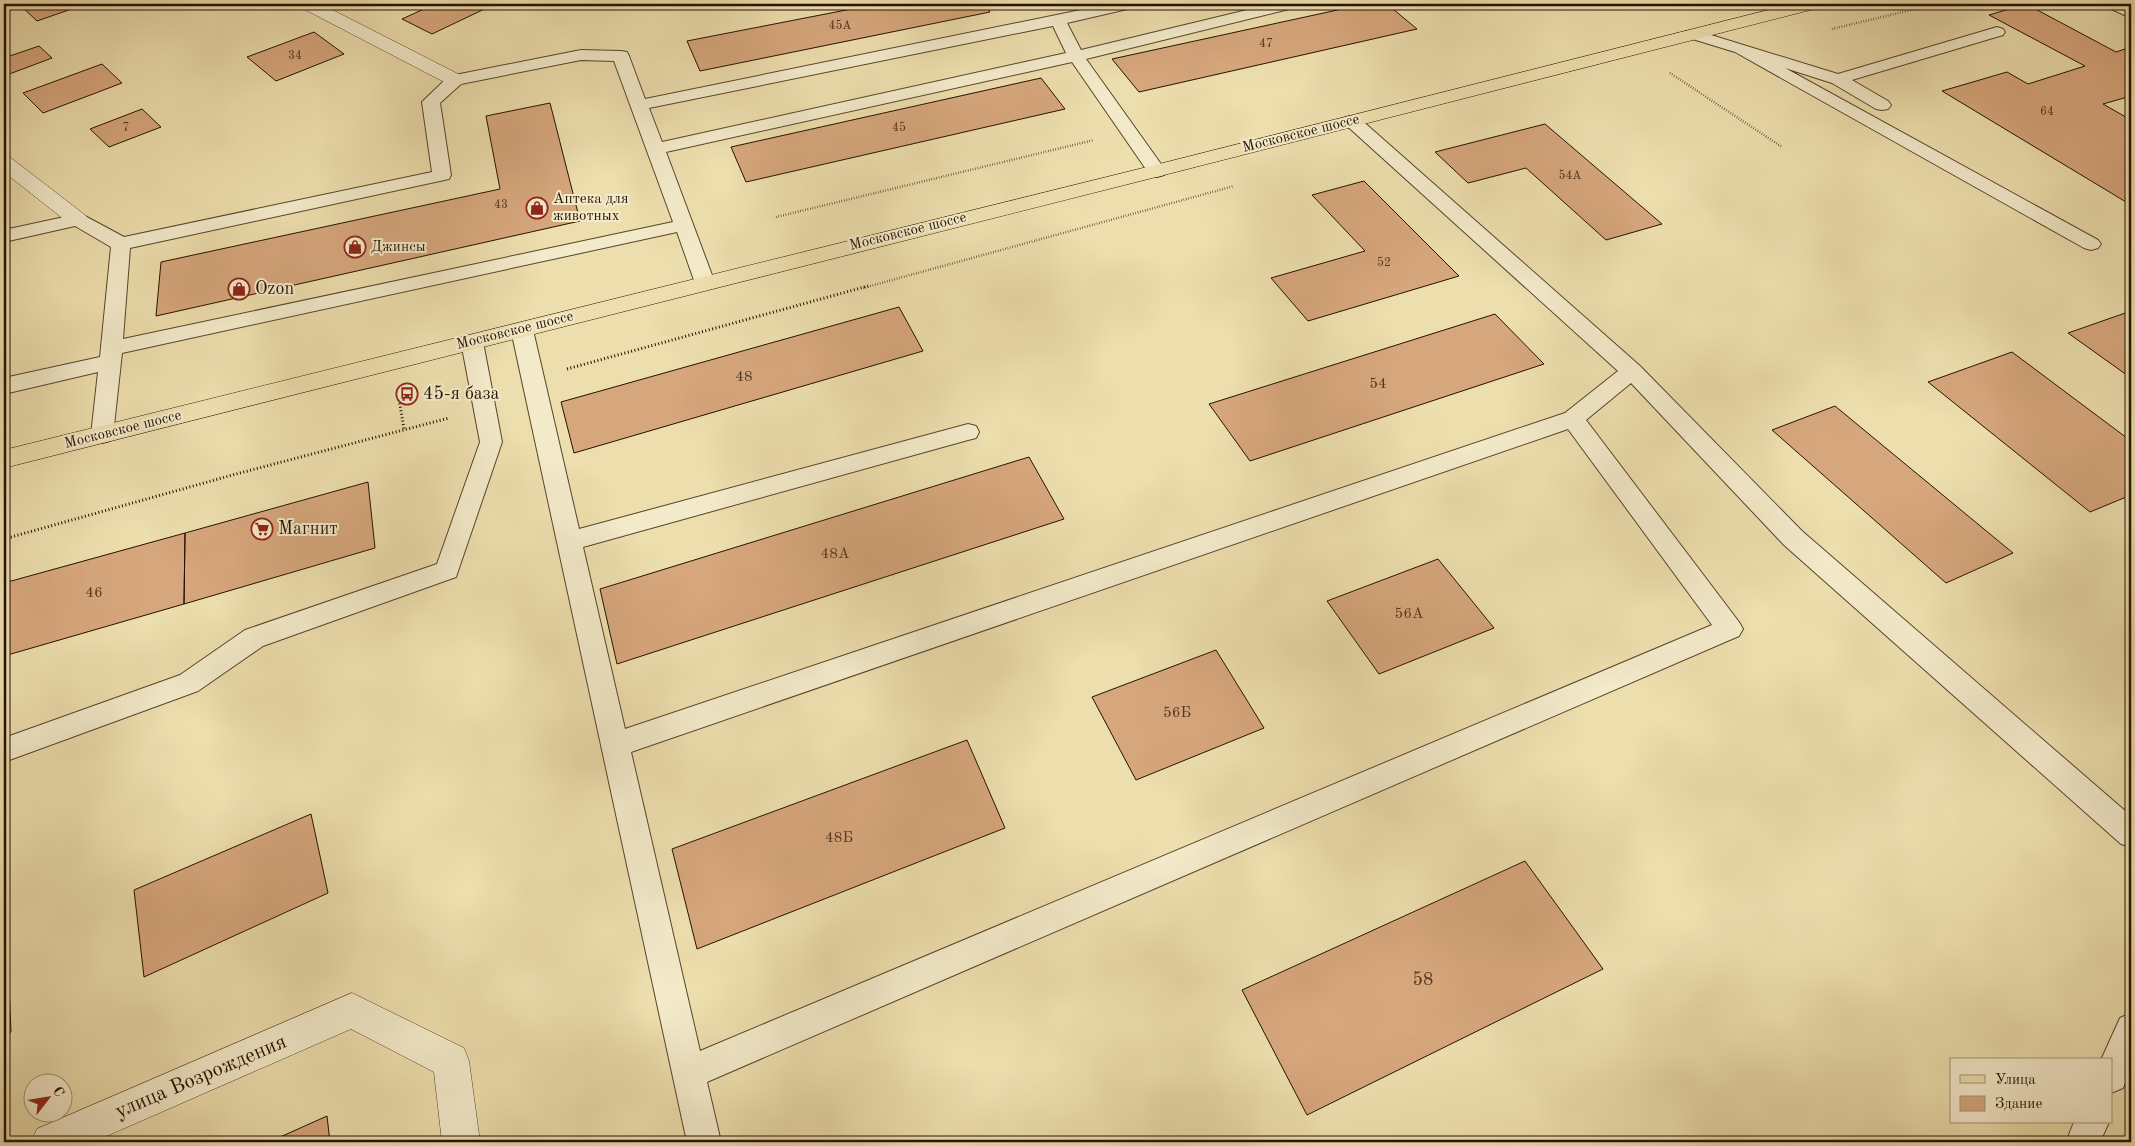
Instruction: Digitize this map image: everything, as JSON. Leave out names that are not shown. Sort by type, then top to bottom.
[{"type":"main road","name":"Московское шоссе","points":[[4,459],[1157,171],[1812,4]]},
{"type":"street","points":[[308,4],[455,80]]},
{"type":"street","points":[[4,162],[78,220]]},
{"type":"street","name":"улица Возрождения","points":[[50,1142],[352,1011],[451,1061],[461,1142]]},
{"type":"lane","points":[[640,105],[1130,4]]},
{"type":"lane","points":[[656,149],[1076,56],[1291,4]]},
{"type":"lane","points":[[2113,4],[2131,13]]},
{"type":"lane","points":[[1058,20],[1076,56],[1157,171]]},
{"type":"lane","points":[[1838,79],[1996,32]]},
{"type":"lane","points":[[1692,34],[1742,51],[1838,79],[1882,105]]},
{"type":"lane","points":[[1742,51],[2092,244]]},
{"type":"lane","points":[[4,236],[78,220],[121,244],[442,175],[431,102],[455,80],[581,56],[621,56],[705,283]]},
{"type":"lane","points":[[1352,121],[1632,371],[1793,538],[2131,834]]},
{"type":"lane","points":[[4,386],[111,355],[684,225]]},
{"type":"lane","points":[[102,435],[121,244]]},
{"type":"lane","points":[[522,330],[704,1142]]},
{"type":"lane","points":[[4,750],[189,683],[254,638],[447,570],[491,442],[483,409],[472,342]]},
{"type":"lane","points":[[615,745],[1573,419],[1632,371]]},
{"type":"lane","points":[[688,1073],[1730,629],[1573,419]]},
{"type":"lane","points":[[569,541],[968,432]]},
{"type":"lane","points":[[2112,1074],[2131,1029]]},
{"type":"lane","points":[[2083,1142],[2091,1124]]},
{"type":"path","points":[[1829,30],[1936,4]]},
{"type":"path","points":[[1676,69],[1667,72],[1782,147]]},
{"type":"path","points":[[776,217],[1129,131]]},
{"type":"path","points":[[533,380],[597,360],[1237,185]]},
{"type":"path","points":[[4,539],[236,474],[483,409]]},
{"type":"building","points":[[19,4],[86,4],[37,21]]},
{"type":"building","points":[[435,4],[495,4],[432,34],[402,19]]},
{"type":"building","points":[[877,4],[984,4],[990,12],[700,71],[687,41]]},
{"type":"building","points":[[1365,4],[1387,4],[1417,29],[1139,92],[1112,59]]},
{"type":"building","points":[[2026,4],[2116,52],[2128,48],[2131,50],[2131,96],[2103,104],[2131,120],[2131,205],[1942,91],[2007,72],[2028,84],[2085,66],[1989,15]]},
{"type":"building","points":[[314,32],[344,54],[276,81],[247,57]]},
{"type":"building","points":[[39,46],[52,58],[4,76],[4,58]]},
{"type":"building","points":[[102,64],[122,83],[43,113],[23,93]]},
{"type":"building","points":[[1041,78],[1065,109],[746,182],[731,147]]},
{"type":"building","points":[[550,103],[580,221],[156,316],[161,262],[500,189],[486,116]]},
{"type":"building","points":[[142,109],[161,127],[109,147],[90,129]]},
{"type":"building","points":[[1545,124],[1662,224],[1606,240],[1526,168],[1468,183],[1435,152]]},
{"type":"building","points":[[1364,181],[1459,276],[1308,321],[1271,278],[1365,251],[1312,195]]},
{"type":"building","points":[[899,307],[923,351],[574,453],[561,402]]},
{"type":"building","points":[[2131,311],[2131,378],[2068,333]]},
{"type":"building","points":[[1495,314],[1544,364],[1250,461],[1209,404]]},
{"type":"building","points":[[2012,352],[2131,441],[2131,495],[2090,512],[1928,382]]},
{"type":"building","points":[[1835,406],[2013,553],[1946,583],[1772,430]]},
{"type":"building","points":[[1029,457],[1064,519],[617,664],[600,589]]},
{"type":"building","points":[[368,482],[375,548],[184,604],[185,533]]},
{"type":"building","points":[[185,533],[184,604],[4,656],[4,583]]},
{"type":"building","points":[[1438,559],[1494,628],[1379,674],[1327,601]]},
{"type":"building","points":[[1216,650],[1264,728],[1136,780],[1092,697]]},
{"type":"building","points":[[967,740],[1005,828],[697,949],[672,849]]},
{"type":"building","points":[[311,814],[328,893],[144,977],[134,890]]},
{"type":"building","points":[[1525,861],[1603,969],[1307,1115],[1242,990]]},
{"type":"building","points":[[7,940],[11,1032],[4,1035],[4,942]]},
{"type":"building","points":[[327,1116],[330,1142],[269,1142]]},
{"type":"place","name":"Аптека для животных","points":[[537,208]]},
{"type":"place","name":"Джинсы","points":[[355,247]]},
{"type":"place","name":"Ozon","points":[[239,289]]},
{"type":"place","name":"45-я база","points":[[407,394]]},
{"type":"place","name":"Магнит","points":[[262,529]]}]
